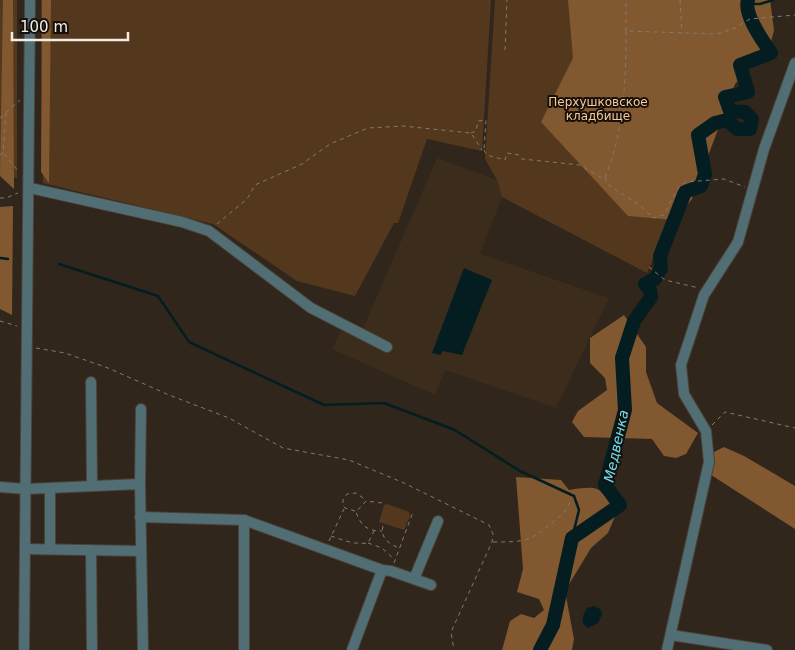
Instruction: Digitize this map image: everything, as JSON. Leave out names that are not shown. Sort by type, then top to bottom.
[{"type":"street","points":[[24,650],[30,0]]},
{"type":"street","points":[[667,650],[708,462],[706,431],[684,394],[681,365],[706,290],[738,242],[764,149],[795,63]]},
{"type":"street","points":[[29,185],[182,222],[209,231],[312,308],[387,347]]},
{"type":"street","points":[[91,382],[92,486]]},
{"type":"street","points":[[142,409],[140,517],[143,650]]},
{"type":"street","points":[[0,487],[26,489],[140,484]]},
{"type":"street","points":[[50,488],[50,549]]},
{"type":"street","points":[[140,517],[244,520],[386,571],[431,585]]},
{"type":"street","points":[[244,520],[244,650]]},
{"type":"street","points":[[414,579],[438,521]]},
{"type":"street","points":[[25,549],[141,550]]},
{"type":"street","points":[[91,550],[92,650]]},
{"type":"street","points":[[352,650],[386,571]]},
{"type":"street","points":[[671,635],[768,650]]},
{"type":"path","points":[[505,50],[507,0]]},
{"type":"path","points":[[626,0],[626,73],[614,155],[605,177],[607,184],[642,207],[653,218],[664,215],[678,188],[686,182],[724,179],[752,190]]},
{"type":"path","points":[[680,0],[682,34]]},
{"type":"path","points":[[626,31],[717,34],[736,28],[750,19],[795,14]]},
{"type":"path","points":[[0,118],[30,91]]},
{"type":"path","points":[[0,198],[6,198],[29,185],[4,153],[6,113]]},
{"type":"path","points":[[209,231],[247,199],[255,185],[302,164],[330,144],[368,128],[403,126],[471,133],[476,131],[478,121],[486,120],[484,150]]},
{"type":"path","points":[[471,133],[487,155],[505,160],[507,153],[520,155],[522,159],[580,165],[605,177]]},
{"type":"path","points":[[0,156],[4,153]]},
{"type":"path","points":[[649,268],[662,277],[706,290]]},
{"type":"path","points":[[0,321],[28,329]]},
{"type":"path","points":[[28,347],[65,353],[108,368],[169,396],[229,418],[283,448],[349,460],[404,483],[489,525],[493,534],[492,542],[457,614],[451,632],[454,650]]},
{"type":"path","points":[[706,431],[725,412],[795,428]]},
{"type":"path","points":[[326,550],[345,508],[343,498],[347,494],[356,493],[366,501],[382,503]]},
{"type":"path","points":[[356,512],[366,501]]},
{"type":"path","points":[[492,542],[515,542],[534,538],[567,512],[570,502]]},
{"type":"path","points":[[345,508],[356,512],[363,526],[382,531]]},
{"type":"path","points":[[386,571],[395,560],[414,512]]},
{"type":"path","points":[[384,526],[382,531],[384,539],[399,548]]},
{"type":"path","points":[[368,543],[374,530]]},
{"type":"path","points":[[331,536],[355,543],[368,543],[382,548],[395,560]]},
{"type":"shaded area","points":[[437,158],[497,180],[502,197],[480,254],[609,298],[556,408],[445,370],[435,395],[332,349],[341,331],[359,338]]},
{"type":"green space","points":[[0,0],[17,0],[17,178],[0,175]]},
{"type":"green space","points":[[3,0],[13,0],[14,189],[0,176]]},
{"type":"green space","points":[[41,0],[491,0],[482,151],[427,139],[398,223],[394,223],[355,296],[297,281],[213,224],[43,183]]},
{"type":"green space","points":[[42,0],[51,0],[49,183],[41,172]]},
{"type":"green space","name":"Перхушковское кладбище","points":[[495,0],[737,0],[749,36],[647,273],[502,197],[497,180],[485,159]]},
{"type":"green space","points":[[568,0],[770,0],[774,30],[770,46],[735,84],[692,199],[674,220],[628,216],[541,122],[573,58]]},
{"type":"green space","points":[[13,206],[12,315],[0,309],[0,207]]},
{"type":"green space","points":[[624,315],[646,347],[646,372],[657,403],[698,433],[686,454],[676,458],[664,456],[652,439],[584,437],[572,422],[578,411],[607,390],[605,378],[590,363],[590,338]]},
{"type":"green space","points":[[724,447],[744,456],[795,486],[795,529],[708,473],[714,452]]},
{"type":"green space","points":[[516,477],[561,480],[569,490],[594,488],[603,493],[616,514],[608,533],[591,548],[565,591],[574,639],[572,650],[502,650],[510,621],[521,614],[534,618],[544,610],[539,599],[517,592],[523,569]]},
{"type":"green space","points":[[387,504],[409,512],[410,516],[404,530],[379,522],[384,505]]},
{"type":"water","points":[[464,268],[492,280],[462,355],[443,351],[440,355],[432,353]]},
{"type":"water","points":[[594,606],[600,609],[602,614],[598,623],[588,628],[583,622],[583,617],[587,608]]},
{"type":"waterway","name":"Медвенка","points":[[540,650],[553,625],[572,538],[620,505],[605,485],[625,410],[622,358],[634,321],[651,297],[650,290],[645,284],[655,279],[661,268],[660,256],[685,192],[701,186],[705,174],[698,135],[715,123],[727,120],[737,129],[750,129],[752,119],[745,112],[730,111],[725,97],[748,92],[740,65],[771,53],[751,20],[747,6],[748,0]]},
{"type":"waterway","points":[[747,4],[760,4],[773,0]]},
{"type":"waterway","points":[[0,258],[8,259]]},
{"type":"waterway","points":[[59,264],[158,296],[189,342],[324,405],[384,403],[455,430],[520,471],[574,496],[579,510],[572,538]]}]
